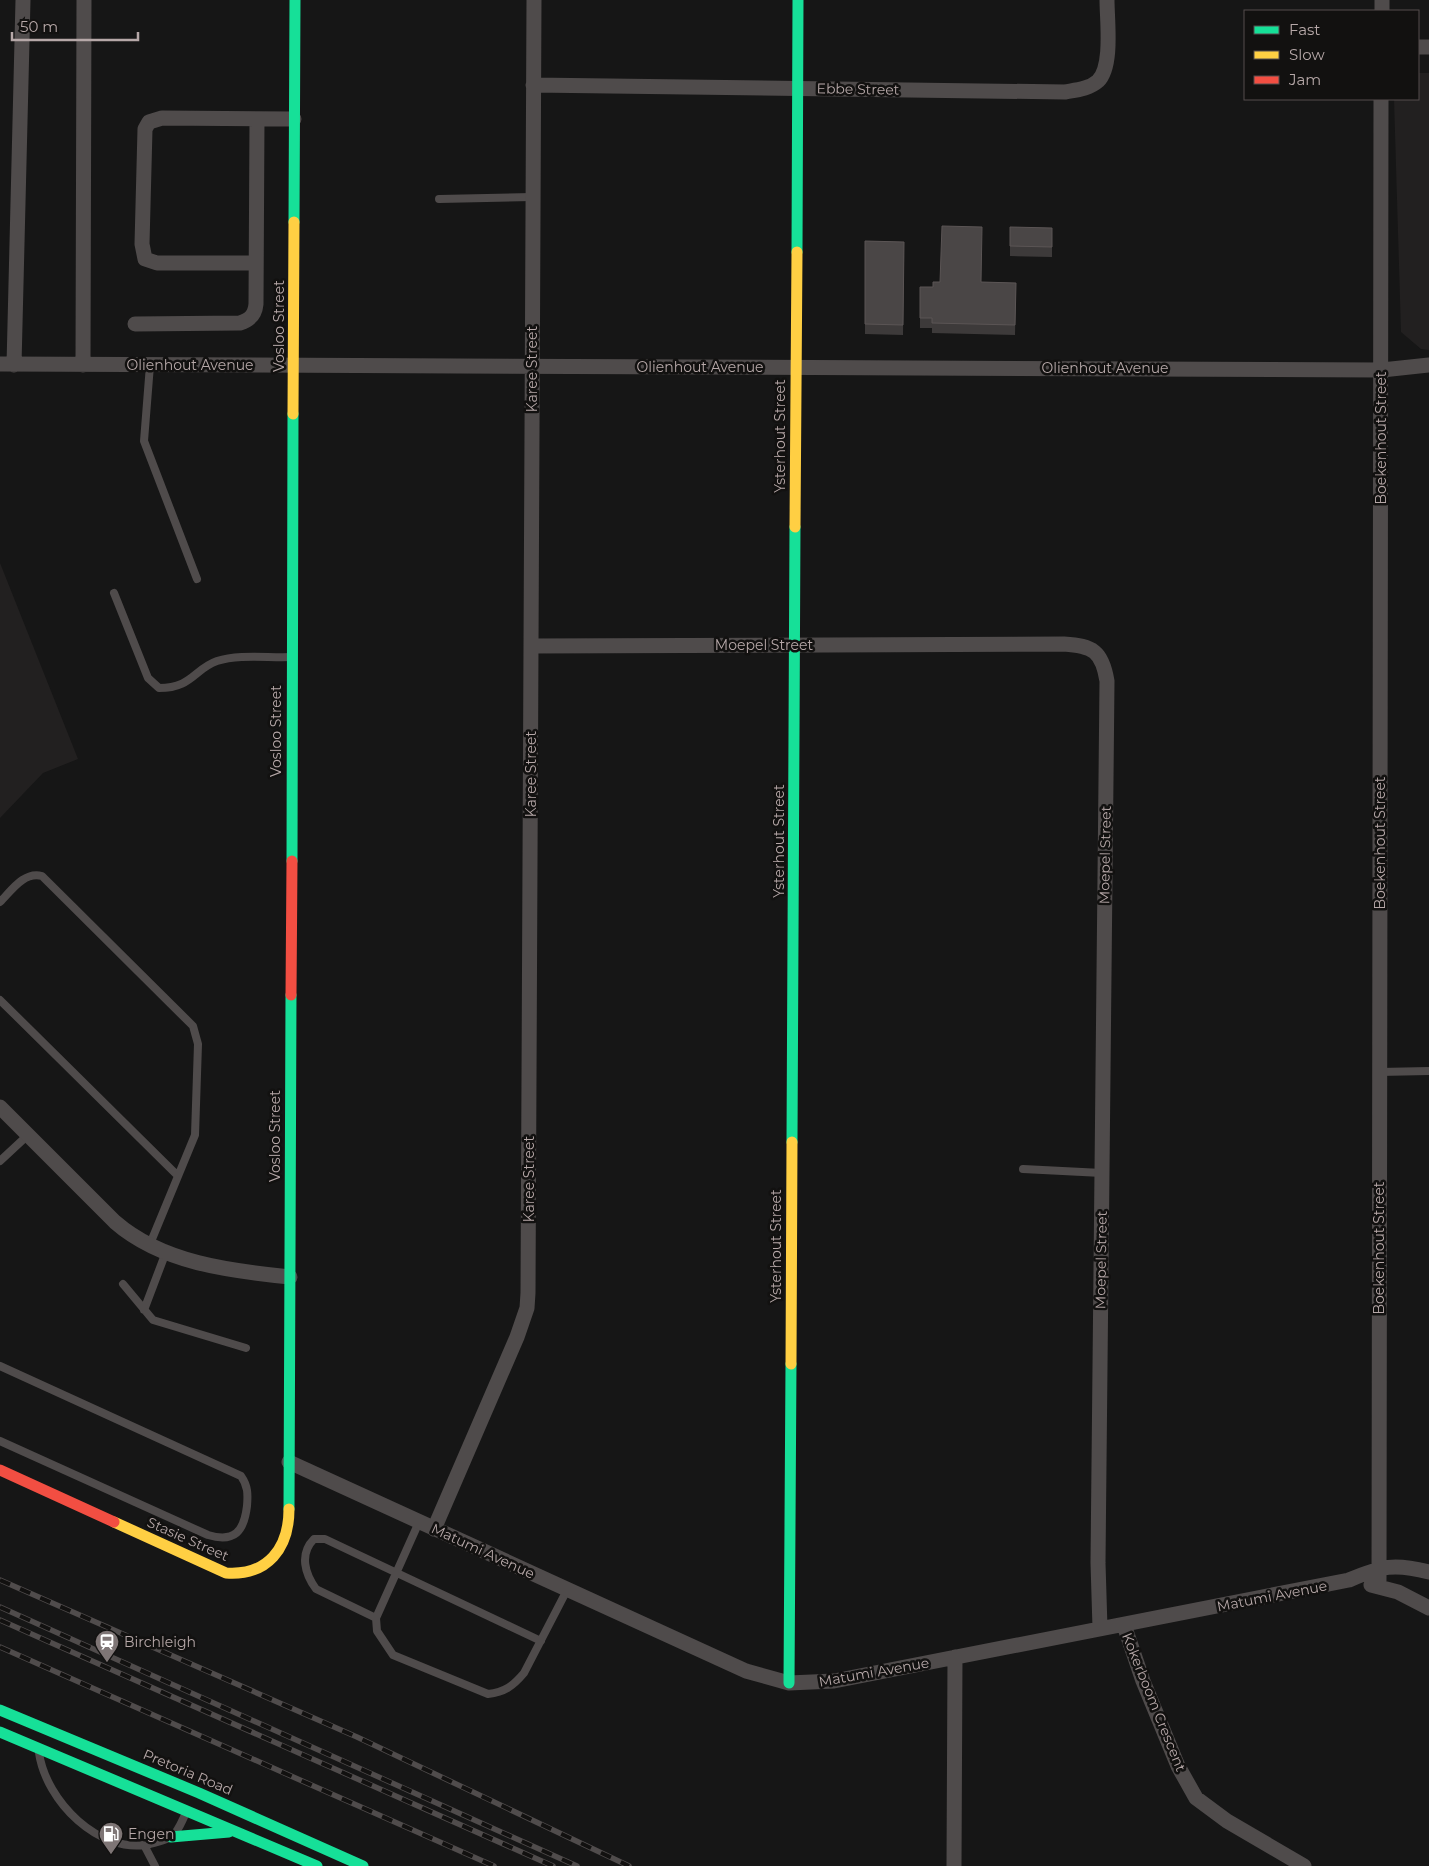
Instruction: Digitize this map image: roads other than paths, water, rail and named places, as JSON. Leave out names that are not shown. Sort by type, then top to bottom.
[{"type":"street","points":[[7,364],[23,0]]},
{"type":"street","points":[[82,365],[84,0]]},
{"type":"street","name":"Vosloo Street","points":[[288,1462],[295,0]]},
{"type":"street","name":"Karee Street","points":[[434,1529],[517,1337],[527,1308],[534,0]]},
{"type":"street","name":"Ysterhout Street","points":[[789,1683],[798,0]]},
{"type":"street","name":"Ebbe Street","points":[[533,85],[1065,92],[1089,87],[1098,81],[1105,70],[1107,53],[1107,0]]},
{"type":"street","name":"Boekenhout Street","points":[[1379,1586],[1381,100]]},
{"type":"street","points":[[256,264],[157,263],[145,259],[142,244],[144,141],[148,122],[162,118],[294,119]]},
{"type":"street","points":[[135,324],[240,323],[247,320],[256,310],[257,119]]},
{"type":"street","name":"Olienhout Avenue","points":[[7,364],[1382,370],[1429,365]]},
{"type":"street","name":"Moepel Street","points":[[531,646],[1064,644],[1086,647],[1100,656],[1107,681],[1098,1563],[1100,1628]]},
{"type":"street","points":[[0,1107],[115,1222],[130,1234],[166,1252],[196,1262],[246,1273],[290,1277]]},
{"type":"street","name":"Matumi Avenue","points":[[288,1462],[746,1671],[789,1683],[834,1681],[1100,1628],[1124,1625],[1350,1580],[1378,1568],[1402,1566],[1429,1572]]},
{"type":"street","name":"Stasie Street","points":[[0,1470],[213,1568],[236,1575],[245,1574],[264,1566],[280,1549],[286,1538],[289,1525],[288,1462]]},
{"type":"street","name":"Matumi Avenue","points":[[1350,1580],[1379,1586],[1414,1598],[1429,1608]]},
{"type":"street","name":"Kokerboom Crescent","points":[[1124,1625],[1143,1681],[1178,1766],[1196,1798],[1227,1821],[1304,1866]]},
{"type":"street","points":[[954,1866],[955,1657]]},
{"type":"street","name":"Pretoria Road","points":[[0,1710],[193,1802],[363,1866]]},
{"type":"street","name":"Pretoria Road","points":[[0,1732],[156,1798],[193,1802],[236,1832],[317,1866]]},
{"type":"street","points":[[156,1798],[161,1812]]},
{"type":"street","points":[[168,1835],[236,1832]]},
{"type":"lane","points":[[439,199],[532,197]]},
{"type":"lane","points":[[150,365],[144,440],[197,579]]},
{"type":"lane","points":[[114,593],[148,678],[159,688],[188,682],[208,666],[227,659],[291,657]]},
{"type":"lane","points":[[0,902],[24,878],[37,875],[42,876],[192,1026],[198,1044],[196,1126],[192,1144],[177,1175],[150,1244]]},
{"type":"lane","points":[[0,1000],[177,1175]]},
{"type":"lane","points":[[1379,1072],[1429,1071]]},
{"type":"lane","points":[[0,1161],[28,1135]]},
{"type":"lane","points":[[1024,1169],[1102,1173]]},
{"type":"lane","points":[[144,1310],[166,1252]]},
{"type":"lane","points":[[123,1284],[153,1320],[246,1348]]},
{"type":"lane","points":[[0,1366],[241,1476],[248,1488],[245,1521],[242,1528],[231,1536],[217,1538],[0,1441]]},
{"type":"lane","points":[[419,1522],[398,1574],[376,1618],[377,1632],[382,1642],[393,1655],[488,1694],[502,1692],[514,1684],[524,1673],[567,1590]]},
{"type":"lane","points":[[376,1618],[316,1589],[309,1580],[305,1568],[305,1556],[308,1545],[314,1539],[325,1539],[541,1640]]},
{"type":"lane","points":[[39,1748],[48,1782],[63,1805],[74,1816],[112,1842],[133,1846],[144,1845],[168,1835],[193,1802]]},
{"type":"lane","points":[[144,1845],[155,1866]]},
{"type":"railway","points":[[0,1580],[357,1737],[629,1866]]},
{"type":"railway","points":[[0,1607],[577,1866]]},
{"type":"railway","points":[[0,1620],[553,1866]]},
{"type":"railway","points":[[0,1647],[494,1866]]},
{"type":"place","name":"Birchleigh","points":[[107,1663]]},
{"type":"place","name":"Engen","points":[[111,1855]]}]
